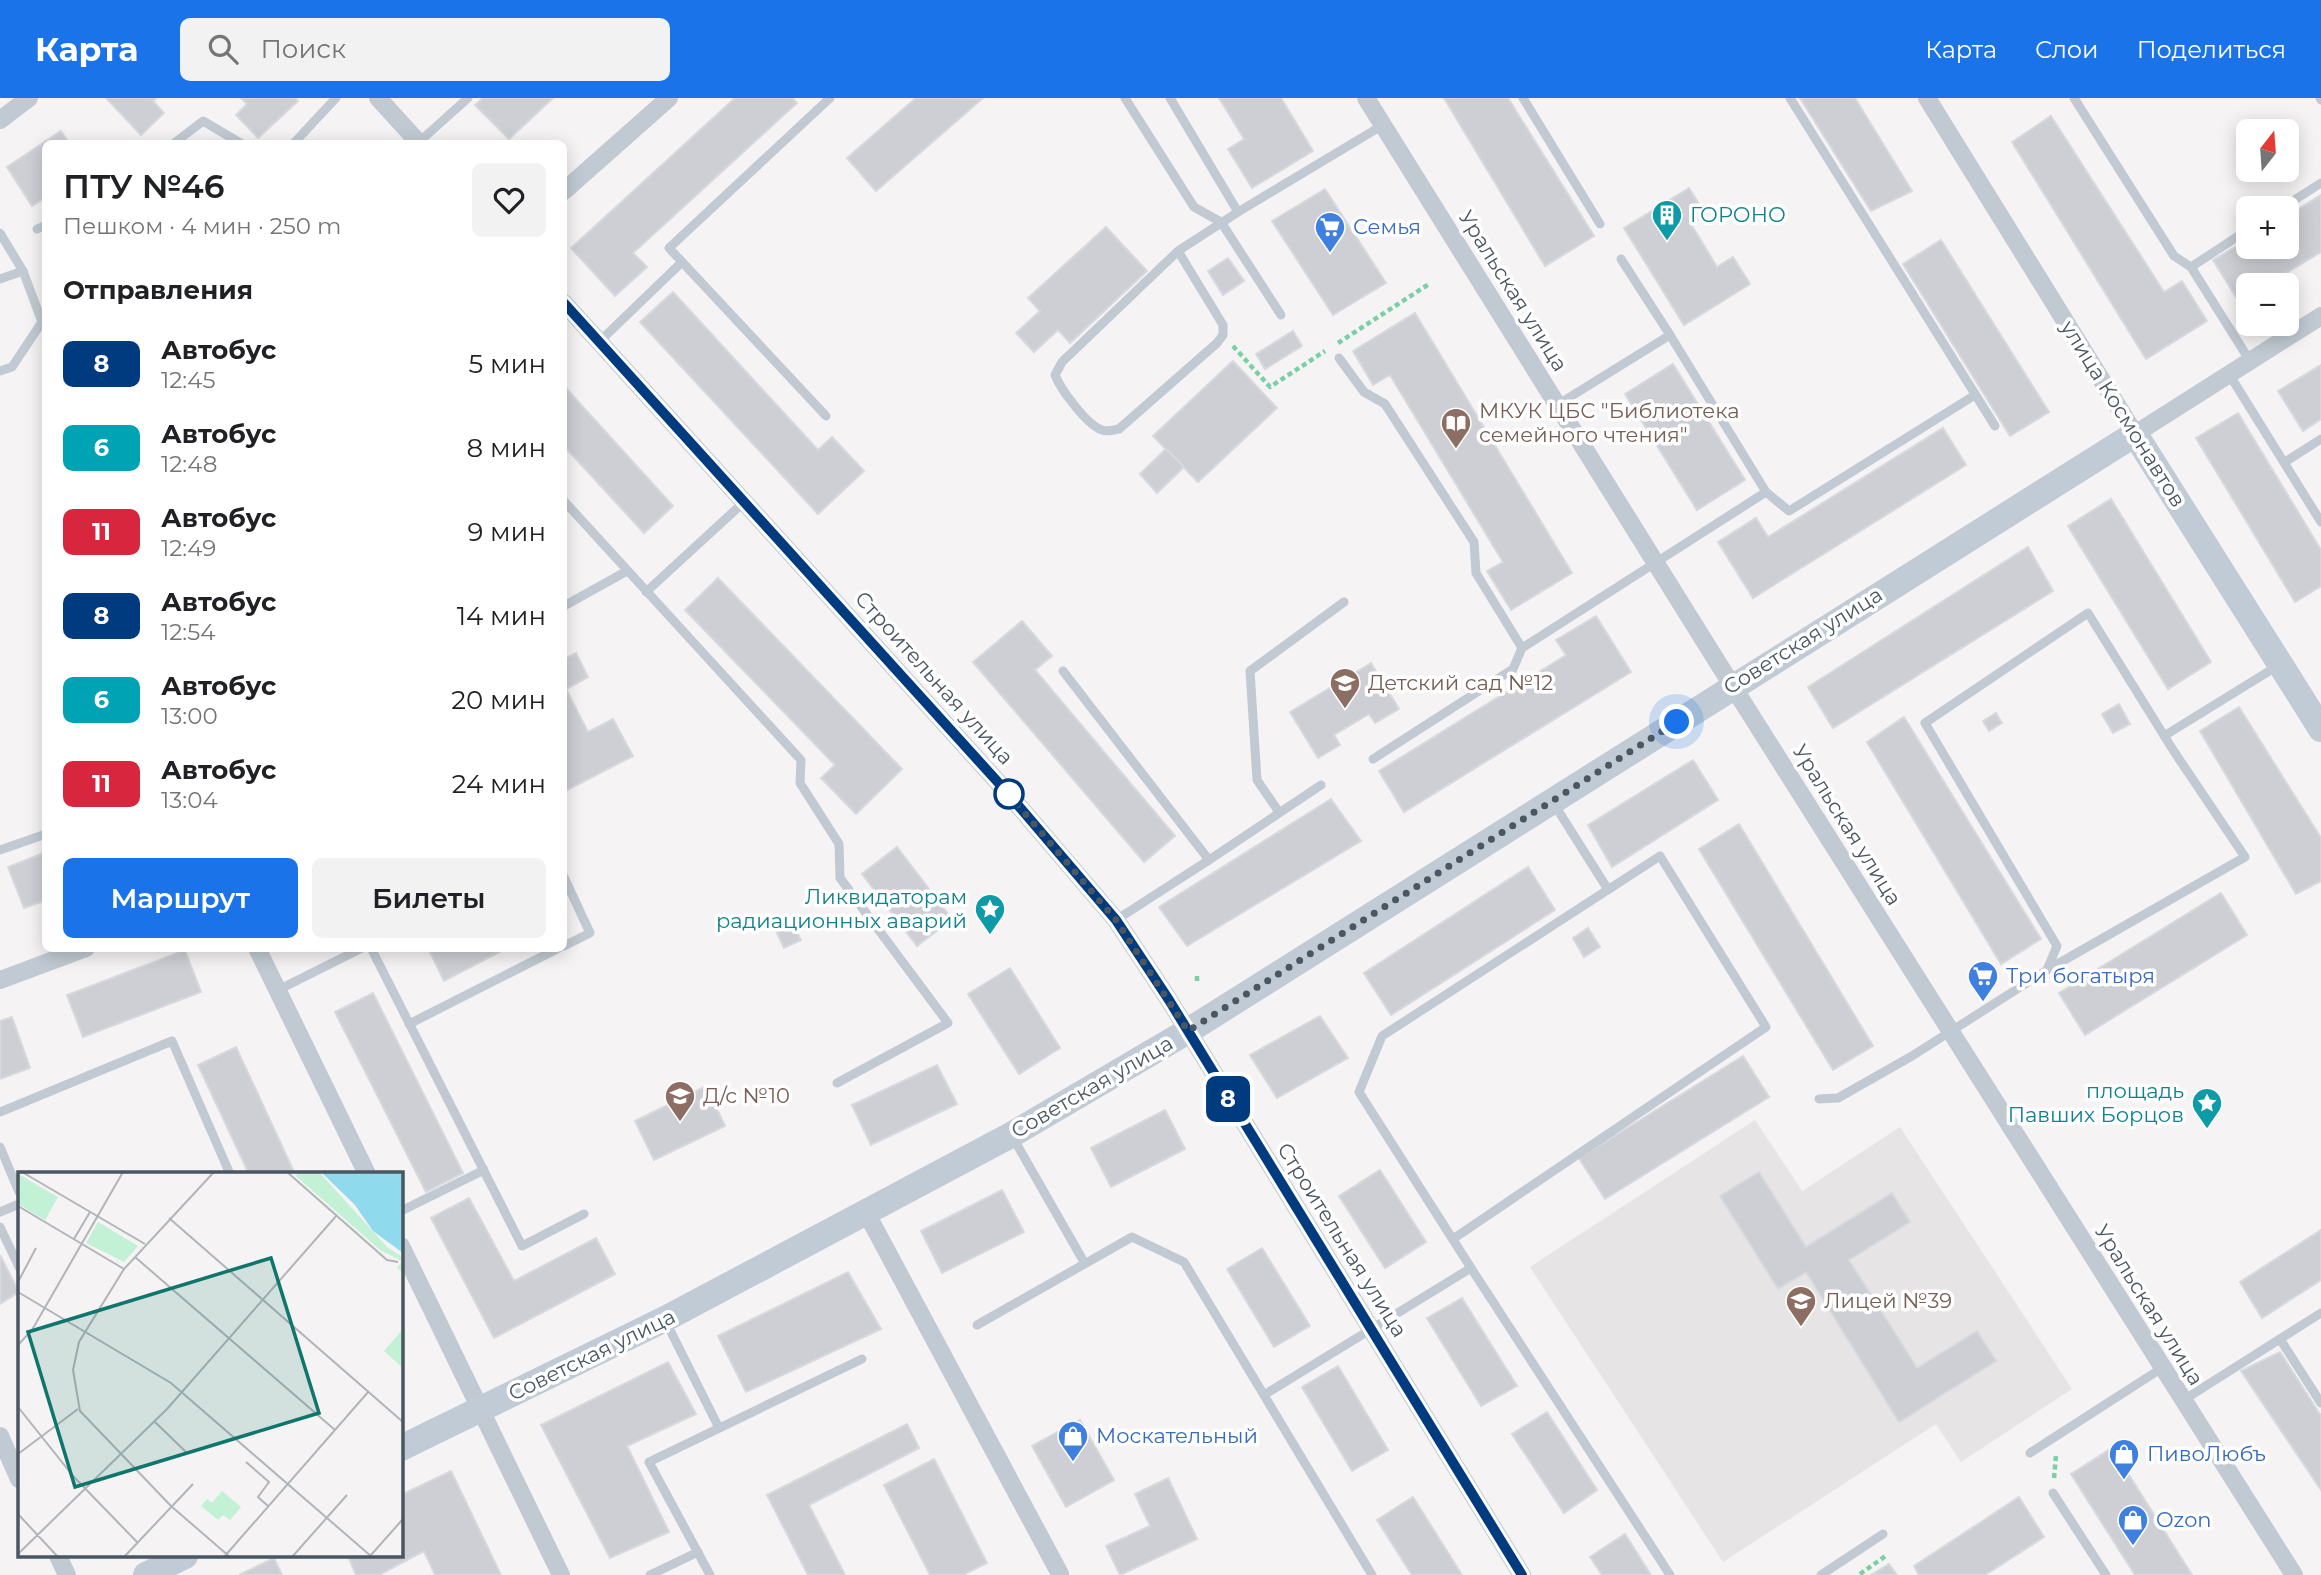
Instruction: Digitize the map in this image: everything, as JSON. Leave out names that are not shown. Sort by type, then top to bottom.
[{"type":"street","points":[[0,120],[29,98]]},
{"type":"street","points":[[378,98],[417,140]]},
{"type":"street","points":[[567,188],[669,98]]},
{"type":"street","name":"Уральская улица","points":[[1366,98],[1732,686],[2294,1575]]},
{"type":"street","name":"улица Космонавтов","points":[[1927,98],[2321,729]]},
{"type":"street","name":"Строительная улица","points":[[567,306],[1005,790],[1116,920],[1188,1031],[1522,1575]]},
{"type":"street","name":"Советская улица","points":[[402,1448],[665,1319],[867,1214],[1011,1135],[1188,1031],[2321,316]]},
{"type":"street","points":[[0,981],[76,952]]},
{"type":"street","points":[[259,952],[366,1172]]},
{"type":"street","points":[[867,1214],[1060,1574]]},
{"type":"street","points":[[402,1248],[561,1575]]},
{"type":"street","points":[[0,1436],[18,1477]]},
{"type":"street","points":[[59,1558],[67,1575]]},
{"type":"street","points":[[146,1575],[181,1558]]},
{"type":"lane","points":[[297,140],[336,98]]},
{"type":"lane","points":[[423,140],[468,98]]},
{"type":"lane","points":[[826,416],[669,248],[830,98]]},
{"type":"lane","points":[[1125,98],[1194,207],[1221,222],[1281,315]]},
{"type":"lane","points":[[1170,98],[1238,212]]},
{"type":"lane","points":[[1523,98],[1600,224]]},
{"type":"lane","points":[[1790,98],[1995,426]]},
{"type":"lane","points":[[2074,98],[2174,256],[2191,267],[2250,361]]},
{"type":"lane","points":[[178,140],[203,121],[235,140]]},
{"type":"lane","points":[[1178,251],[1223,325],[1223,335],[1119,429],[1106,431],[1094,426],[1060,387],[1055,375],[1062,362],[1178,251],[1221,222],[1383,125]]},
{"type":"lane","points":[[2299,197],[2321,183]]},
{"type":"lane","points":[[0,233],[23,271],[42,322],[12,367],[0,371]]},
{"type":"lane","points":[[2191,267],[2236,238]]},
{"type":"lane","points":[[1621,259],[1766,492],[1789,511],[1975,395]]},
{"type":"lane","points":[[599,342],[682,262]]},
{"type":"lane","points":[[0,279],[23,271]]},
{"type":"lane","points":[[1557,405],[1670,335]]},
{"type":"lane","points":[[1339,358],[1364,392],[1385,404],[1474,542],[1476,573],[1522,648]]},
{"type":"lane","points":[[2229,374],[2321,522]]},
{"type":"lane","points":[[2285,462],[2321,439]]},
{"type":"lane","points":[[1373,759],[1513,669],[1522,648],[1656,565],[1766,492]]},
{"type":"lane","points":[[646,592],[744,502]]},
{"type":"lane","points":[[567,504],[801,760],[800,783],[839,844],[840,878],[948,1023],[837,1083]]},
{"type":"lane","points":[[567,604],[627,571]]},
{"type":"lane","points":[[1279,812],[1257,780],[1250,671],[1345,602]]},
{"type":"lane","points":[[1819,1100],[1838,1098],[2047,970],[2245,857],[2164,736],[2088,613],[1925,723],[2057,946],[2047,970]]},
{"type":"lane","points":[[2164,736],[2280,664]]},
{"type":"lane","points":[[1063,671],[1209,860]]},
{"type":"lane","points":[[1116,920],[1321,785]]},
{"type":"lane","points":[[1552,801],[1607,888]]},
{"type":"lane","points":[[0,850],[42,835]]},
{"type":"lane","points":[[1453,1240],[1766,1027],[1660,856],[1382,1036],[1359,1092],[1453,1240],[1471,1268],[1670,1575]]},
{"type":"lane","points":[[567,883],[590,933],[567,944]]},
{"type":"lane","points":[[278,990],[354,952]]},
{"type":"lane","points":[[373,952],[522,1246],[584,1214]]},
{"type":"lane","points":[[409,1024],[551,952]]},
{"type":"lane","points":[[0,1112],[172,1041],[229,1172]]},
{"type":"lane","points":[[1011,1135],[1084,1262]]},
{"type":"lane","points":[[0,1147],[18,1190]]},
{"type":"lane","points":[[402,1211],[484,1170]]},
{"type":"lane","points":[[0,1212],[18,1204]]},
{"type":"lane","points":[[0,1227],[18,1265]]},
{"type":"lane","points":[[977,1325],[1132,1237],[1184,1262],[1372,1575]]},
{"type":"lane","points":[[1264,1395],[1471,1268]]},
{"type":"lane","points":[[2182,1401],[2321,1313]]},
{"type":"lane","points":[[665,1319],[719,1428]]},
{"type":"lane","points":[[2280,1339],[2321,1403]]},
{"type":"lane","points":[[710,1575],[649,1462],[862,1359]]},
{"type":"lane","points":[[2030,1453],[2162,1368]]},
{"type":"lane","points":[[2053,1493],[2106,1575]]},
{"type":"lane","points":[[1821,1575],[1883,1534]]},
{"type":"lane","points":[[650,1575],[698,1552]]},
{"type":"path","points":[[1223,335],[1269,387],[1429,284]]},
{"type":"path","points":[[1197,976],[1197,983]]},
{"type":"path","points":[[2053,1493],[2057,1436]]},
{"type":"path","points":[[1860,1574],[1887,1555]]},
{"type":"shaded area","name":"Лицей №39","points":[[1755,1120],[1802,1191],[1900,1127],[2072,1389],[1961,1462],[1936,1424],[1723,1562],[1530,1267]]},
{"type":"building","points":[[106,98],[156,98],[153,101],[164,113],[141,135]]},
{"type":"building","points":[[241,98],[295,98],[298,101],[258,138],[236,115],[247,104]]},
{"type":"building","points":[[483,98],[553,98],[509,139],[475,105]]},
{"type":"building","points":[[735,98],[792,98],[797,103],[633,253],[647,267],[615,296],[571,248]]},
{"type":"building","points":[[916,98],[982,99],[876,191],[847,158]]},
{"type":"building","points":[[1219,98],[1281,98],[1313,151],[1252,188],[1228,149],[1244,139]]},
{"type":"building","points":[[1444,98],[1508,98],[1594,236],[1545,266]]},
{"type":"building","points":[[1800,98],[1855,98],[1912,191],[1871,211]]},
{"type":"building","points":[[2051,116],[2164,292],[2182,281],[2207,321],[2146,359],[2012,142]]},
{"type":"building","points":[[61,131],[67,140],[48,140]]},
{"type":"building","points":[[42,144],[42,200],[32,206],[7,167]]},
{"type":"building","name":"ГОРОНО","points":[[1689,188],[1706,215],[1691,224],[1717,267],[1733,257],[1750,284],[1684,325],[1624,228]]},
{"type":"building","name":"Семья","points":[[1325,189],[1386,283],[1333,315],[1272,221]]},
{"type":"building","points":[[2321,195],[2321,252],[2286,273],[2236,273],[2236,297],[2213,260],[2236,247],[2236,259],[2299,259],[2299,209]]},
{"type":"building","points":[[1106,227],[1147,271],[1070,343],[1058,330],[1034,352],[1016,333],[1040,311],[1028,298]]},
{"type":"building","points":[[1941,240],[2049,412],[2010,436],[1903,264]]},
{"type":"building","points":[[1228,258],[1244,281],[1223,295],[1208,271]]},
{"type":"building","points":[[673,292],[818,450],[832,437],[864,471],[818,514],[640,322]]},
{"type":"building","points":[[1415,313],[1572,573],[1511,610],[1487,571],[1503,562],[1390,375],[1373,385],[1353,351]]},
{"type":"building","points":[[1293,331],[1302,346],[1265,369],[1256,354]]},
{"type":"building","points":[[1233,361],[1277,408],[1198,482],[1153,436]]},
{"type":"building","points":[[1673,364],[1745,480],[1697,510],[1625,394]]},
{"type":"building","points":[[2321,365],[2321,419],[2303,431],[2278,391]]},
{"type":"building","points":[[567,389],[673,506],[644,533],[567,449]]},
{"type":"building","points":[[2238,413],[2321,550],[2321,586],[2295,602],[2196,438]]},
{"type":"building","points":[[1943,428],[1966,465],[1753,598],[1718,542],[1756,518],[1768,537]]},
{"type":"building","points":[[1166,449],[1184,467],[1157,493],[1140,474]]},
{"type":"building","points":[[2111,499],[2211,662],[2168,689],[2068,526]]},
{"type":"building","points":[[2028,547],[2053,591],[1833,728],[1808,687]]},
{"type":"building","points":[[718,578],[902,769],[856,814],[821,778],[835,765],[685,610]]},
{"type":"building","points":[[1596,616],[1631,672],[1404,812],[1379,771],[1566,655],[1556,640]]},
{"type":"building","points":[[1022,621],[1052,656],[1035,670],[1175,836],[1144,862],[973,662]]},
{"type":"building","points":[[576,653],[588,677],[567,688],[567,658]]},
{"type":"building","name":"Детский сад №12","points":[[1371,663],[1399,709],[1375,723],[1369,714],[1334,735],[1340,745],[1318,758],[1290,712]]},
{"type":"building","points":[[567,691],[588,732],[613,719],[633,756],[567,790]]},
{"type":"building","points":[[2119,704],[2130,724],[2113,733],[2102,714]]},
{"type":"building","points":[[2239,707],[2321,838],[2321,881],[2296,894],[2200,731]]},
{"type":"building","points":[[1996,713],[2002,723],[1989,731],[1983,721]]},
{"type":"building","points":[[1904,717],[2041,939],[2001,964],[1867,742]]},
{"type":"building","points":[[1693,760],[1718,800],[1612,867],[1588,825]]},
{"type":"building","points":[[1331,799],[1361,841],[1187,946],[1159,907]]},
{"type":"building","points":[[1739,824],[1873,1046],[1833,1070],[1699,849]]},
{"type":"building","points":[[897,847],[952,919],[917,946],[862,874]]},
{"type":"building","points":[[42,854],[42,901],[24,908],[8,867]]},
{"type":"building","points":[[1528,867],[1555,910],[1391,1015],[1364,973]]},
{"type":"building","points":[[2221,893],[2247,935],[2085,1035],[2059,993]]},
{"type":"building","points":[[791,921],[801,940],[784,948],[775,929]]},
{"type":"building","points":[[1588,928],[1600,947],[1584,957],[1573,938]]},
{"type":"building","points":[[180,952],[186,952],[201,992],[83,1037],[67,995]]},
{"type":"building","points":[[430,952],[499,952],[444,981]]},
{"type":"building","points":[[1010,968],[1060,1048],[1019,1074],[968,994]]},
{"type":"building","points":[[373,993],[463,1173],[426,1192],[335,1012]]},
{"type":"building","points":[[1320,1016],[1348,1058],[1277,1098],[1250,1055]]},
{"type":"building","points":[[12,1017],[30,1068],[0,1079],[0,1021]]},
{"type":"building","points":[[236,1047],[294,1172],[248,1172],[198,1065]]},
{"type":"building","points":[[1743,1056],[1769,1097],[1605,1199],[1579,1158]]},
{"type":"building","points":[[937,1065],[957,1104],[871,1145],[852,1105]]},
{"type":"building","name":"Д/с №10","points":[[706,1086],[725,1126],[654,1160],[635,1121]]},
{"type":"building","points":[[1165,1110],[1185,1149],[1111,1187],[1091,1148]]},
{"type":"building","points":[[1380,1170],[1426,1242],[1385,1268],[1339,1196]]},
{"type":"building","points":[[1759,1172],[1806,1247],[1892,1193],[1910,1222],[1849,1260],[1917,1368],[1977,1331],[1996,1361],[1899,1422],[1806,1272],[1778,1289],[1720,1196]]},
{"type":"building","points":[[1002,1190],[1024,1232],[942,1273],[921,1231]]},
{"type":"building","points":[[469,1198],[514,1281],[596,1238],[615,1274],[494,1338],[431,1218]]},
{"type":"building","points":[[2321,1230],[2321,1280],[2262,1318],[2240,1282]]},
{"type":"building","points":[[1262,1248],[1310,1326],[1274,1347],[1227,1269]]},
{"type":"building","points":[[0,1255],[18,1293],[0,1304]]},
{"type":"building","points":[[848,1272],[881,1329],[746,1392],[718,1336]]},
{"type":"building","points":[[1462,1298],[1517,1386],[1481,1406],[1427,1318]]},
{"type":"building","points":[[2280,1352],[2321,1416],[2321,1490],[2241,1371]]},
{"type":"building","points":[[668,1362],[696,1414],[627,1446],[669,1532],[610,1558],[541,1425]]},
{"type":"building","points":[[1338,1366],[1388,1450],[1352,1471],[1302,1387]]},
{"type":"building","points":[[1547,1412],[1597,1490],[1564,1513],[1512,1434]]},
{"type":"building","name":"Москательный","points":[[1080,1420],[1114,1480],[1066,1507],[1032,1446]]},
{"type":"building","points":[[907,1424],[919,1448],[809,1505],[845,1575],[808,1575],[767,1495]]},
{"type":"building","points":[[2112,1448],[2192,1575],[2135,1575],[2071,1474]]},
{"type":"building","points":[[934,1459],[987,1563],[963,1575],[930,1575],[884,1485]]},
{"type":"building","points":[[451,1471],[501,1575],[435,1575],[424,1551],[379,1575],[356,1575],[349,1558],[402,1558],[402,1495]]},
{"type":"building","points":[[1168,1478],[1197,1539],[1120,1575],[1106,1546],[1150,1526],[1135,1494]]},
{"type":"building","points":[[1413,1497],[1462,1575],[1412,1575],[1377,1520]]},
{"type":"building","points":[[2019,1497],[2044,1537],[1985,1575],[1919,1575],[1914,1566]]},
{"type":"building","points":[[1625,1534],[1651,1575],[1602,1575],[1590,1557]]},
{"type":"building","points":[[274,1558],[282,1575],[239,1575]]},
{"type":"building","points":[[1889,1564],[1897,1575],[1871,1575]]},
{"type":"bus line","name":"8","points":[[567,306],[1005,790],[1116,920],[1169,1000],[1522,1575]]},
{"type":"place","name":"ГОРОНО","points":[[1667,242]]},
{"type":"place","name":"Семья","points":[[1330,254]]},
{"type":"place","name":"МКУК ЦБС \"Библиотека семейного чтения\"","points":[[1456,450]]},
{"type":"place","name":"Детский сад №12","points":[[1345,710]]},
{"type":"place","name":"Ликвидаторам радиационных аварий","points":[[990,936]]},
{"type":"place","name":"Три богатыря","points":[[1983,1003]]},
{"type":"place","name":"Д/с №10","points":[[680,1123]]},
{"type":"place","name":"площадь Павших Борцов","points":[[2207,1130]]},
{"type":"place","name":"Лицей №39","points":[[1801,1328]]},
{"type":"place","name":"Москательный","points":[[1073,1463]]},
{"type":"place","name":"ПивоЛюбъ","points":[[2124,1481]]},
{"type":"place","name":"Ozon","points":[[2133,1547]]},
{"type":"route","points":[[1009,794],[1005,790],[1116,920],[1188,1031],[1677,722]]}]
